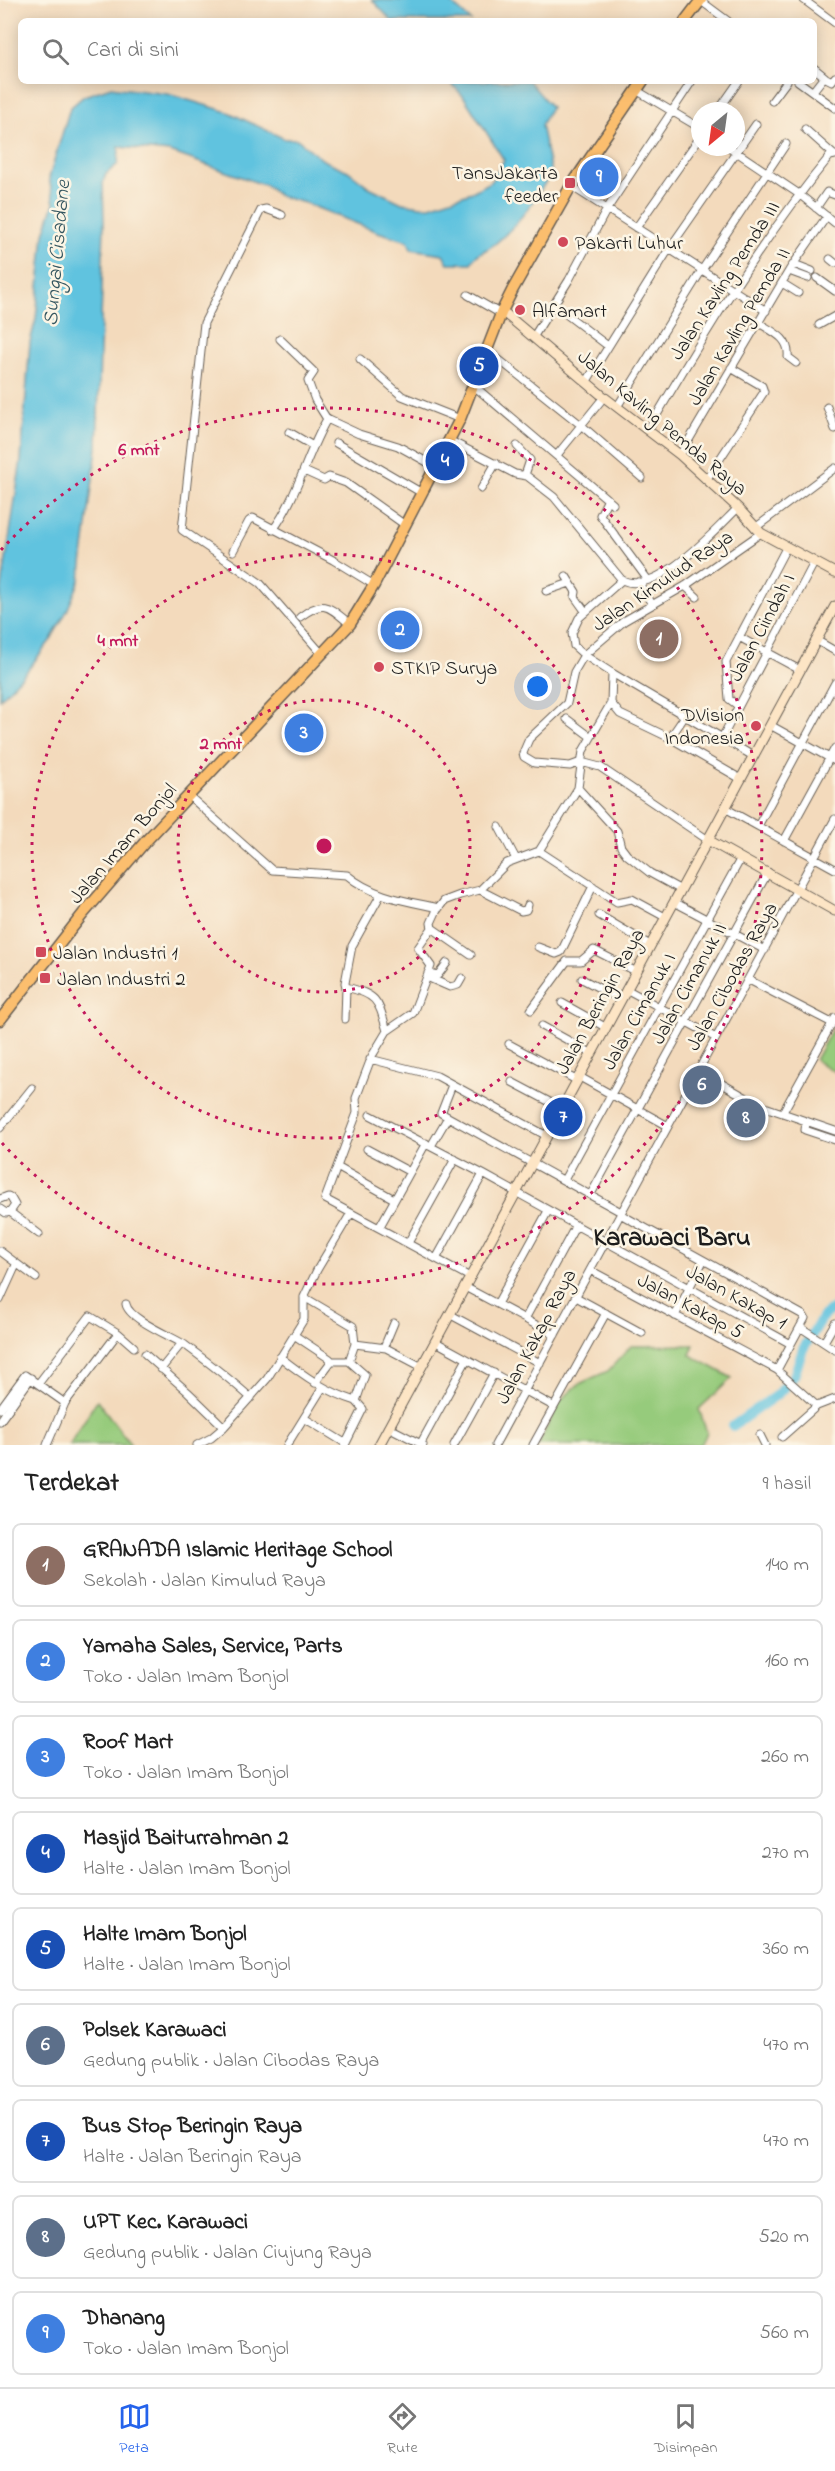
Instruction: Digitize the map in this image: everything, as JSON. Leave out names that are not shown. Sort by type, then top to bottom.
[{"type":"main road","points":[[687,18],[701,0]]},
{"type":"main road","name":"Jalan Imam Bonjol","points":[[0,1020],[86,910],[188,795],[350,624],[374,585],[460,419],[502,312],[571,186],[639,85]]},
{"type":"street","points":[[701,0],[724,18]]},
{"type":"street","points":[[804,0],[835,23]]},
{"type":"street","points":[[817,70],[832,81],[835,77]]},
{"type":"street","points":[[813,91],[825,77]]},
{"type":"street","points":[[534,336],[554,305],[607,209],[690,84]]},
{"type":"street","points":[[724,102],[737,84]]},
{"type":"street","points":[[772,101],[785,84]]},
{"type":"street","points":[[802,84],[835,108]]},
{"type":"street","points":[[639,85],[691,123]]},
{"type":"street","points":[[745,139],[756,124]]},
{"type":"street","points":[[805,129],[834,154]]},
{"type":"street","points":[[617,407],[702,270],[786,144]]},
{"type":"street","points":[[636,228],[691,149]]},
{"type":"street","name":"Jalan Kavling Pemda III","points":[[648,430],[734,291],[799,194],[834,154]]},
{"type":"street","points":[[586,381],[669,249],[733,156]]},
{"type":"street","points":[[742,156],[799,194],[835,223]]},
{"type":"street","points":[[571,186],[766,311]]},
{"type":"street","points":[[816,208],[827,192],[835,195]]},
{"type":"street","points":[[282,215],[266,209],[261,210],[204,323],[182,530],[260,583],[322,654]]},
{"type":"street","name":"Jalan Kavling Pemda II","points":[[680,455],[789,271],[827,216]]},
{"type":"street","points":[[794,264],[812,271]]},
{"type":"street","points":[[789,271],[808,278]]},
{"type":"street","points":[[817,278],[835,291]]},
{"type":"street","points":[[782,283],[798,293]]},
{"type":"street","points":[[468,295],[502,312]]},
{"type":"street","points":[[554,305],[608,346]]},
{"type":"street","name":"Jalan Kavling Pemda Raya","points":[[502,312],[534,336],[604,397],[680,455],[738,508],[758,530],[786,548],[835,573]]},
{"type":"street","points":[[819,325],[835,316]]},
{"type":"street","points":[[759,323],[783,338],[789,348],[788,357],[796,363]]},
{"type":"street","points":[[280,339],[314,372],[308,381],[315,400],[327,419],[368,437],[398,446],[436,467]]},
{"type":"street","points":[[488,351],[581,425],[642,478]]},
{"type":"street","points":[[360,359],[402,396],[460,419]]},
{"type":"street","points":[[706,480],[764,392],[762,386],[731,368]]},
{"type":"street","points":[[474,386],[611,502],[600,515],[648,580]]},
{"type":"street","points":[[557,455],[604,397]]},
{"type":"street","points":[[827,407],[835,429]]},
{"type":"street","points":[[273,530],[286,511],[327,419]]},
{"type":"street","points":[[289,432],[313,446]]},
{"type":"street","points":[[449,440],[515,474],[525,475],[559,502],[622,580],[638,582],[658,576],[695,551],[738,508]]},
{"type":"street","points":[[336,443],[422,493]]},
{"type":"street","points":[[517,446],[530,460],[525,475]]},
{"type":"street","points":[[481,489],[496,463]]},
{"type":"street","name":"Jalan Kimulud Raya","points":[[584,655],[613,630],[684,586],[835,468]]},
{"type":"street","points":[[304,471],[324,480],[329,477],[346,483],[405,525]]},
{"type":"street","points":[[233,551],[251,518],[333,560],[374,585]]},
{"type":"street","points":[[737,705],[729,699],[726,664],[786,548]]},
{"type":"street","name":"Jalan Ciindah I","points":[[722,738],[737,705],[814,563]]},
{"type":"street","points":[[546,591],[568,580],[576,592],[575,597],[585,611]]},
{"type":"street","points":[[622,580],[579,618],[572,633],[574,646],[612,673],[753,756]]},
{"type":"street","points":[[638,582],[652,604]]},
{"type":"street","points":[[684,586],[697,597]]},
{"type":"street","points":[[300,617],[315,606],[320,606],[327,608],[350,624]]},
{"type":"street","name":"Jalan Beringin Raya","points":[[379,1445],[835,606]]},
{"type":"street","points":[[740,637],[800,670]]},
{"type":"street","points":[[816,640],[835,651]]},
{"type":"street","points":[[584,655],[574,672],[567,703],[529,739],[523,753],[524,757],[534,763],[570,766],[581,762],[607,770],[708,840],[835,911]]},
{"type":"street","points":[[470,1277],[326,1199],[325,1194],[357,1113],[356,1098],[370,1059],[387,1031],[413,1013],[430,964],[418,948],[432,928],[431,923],[439,908],[452,897],[480,890],[499,870],[516,859],[539,851],[578,788],[583,751],[611,703],[612,673]]},
{"type":"street","points":[[758,826],[835,683]]},
{"type":"street","points":[[611,703],[620,714],[670,738],[741,779]]},
{"type":"street","points":[[670,738],[685,716]]},
{"type":"street","points":[[567,719],[591,737]]},
{"type":"street","points":[[770,725],[832,760]]},
{"type":"street","points":[[784,841],[832,760],[835,748]]},
{"type":"street","points":[[578,788],[617,831],[621,847],[627,855],[650,873],[681,890]]},
{"type":"street","points":[[188,795],[272,870],[347,875],[381,894],[401,901],[439,908]]},
{"type":"street","points":[[725,808],[835,869]]},
{"type":"street","name":"Jalan Cibodas Raya","points":[[621,1213],[814,858],[832,832],[835,819]]},
{"type":"street","points":[[499,827],[516,859]]},
{"type":"street","points":[[539,851],[617,902],[623,903],[632,899],[665,918]]},
{"type":"street","name":"Jalan Cimanuk I","points":[[564,1180],[741,858]]},
{"type":"street","name":"Jalan Cimanuk II","points":[[591,1194],[768,872]]},
{"type":"street","points":[[538,947],[556,954],[561,952],[593,886]]},
{"type":"street","points":[[480,890],[521,911],[526,910],[528,905]]},
{"type":"street","points":[[345,1019],[345,983],[350,952],[381,894]]},
{"type":"street","points":[[674,902],[765,950]]},
{"type":"street","points":[[599,915],[650,945]]},
{"type":"street","points":[[432,928],[471,955]]},
{"type":"street","points":[[531,1010],[567,961],[582,961],[594,950],[635,971]]},
{"type":"street","points":[[428,975],[438,975],[447,963]]},
{"type":"street","points":[[428,975],[450,987],[458,985],[462,978]]},
{"type":"street","points":[[582,979],[620,999]]},
{"type":"street","points":[[749,980],[833,1021],[783,1112]]},
{"type":"street","points":[[346,987],[372,995],[387,1031]]},
{"type":"street","points":[[626,989],[716,1038]]},
{"type":"street","points":[[562,1002],[605,1027]]},
{"type":"street","points":[[542,1026],[591,1053]]},
{"type":"street","points":[[509,1044],[668,1126]]},
{"type":"street","points":[[370,1059],[431,1074],[547,1136]]},
{"type":"street","points":[[698,1070],[759,1105],[835,1131]]},
{"type":"street","points":[[512,1082],[561,1108]]},
{"type":"street","points":[[452,1084],[441,1113],[591,1194],[704,1261],[803,1315],[805,1318],[777,1370]]},
{"type":"street","points":[[0,1128],[32,1088]]},
{"type":"street","name":"Jalan Kakap 1","points":[[370,1114],[791,1344]]},
{"type":"street","points":[[379,1228],[410,1172],[448,1117]]},
{"type":"street","points":[[806,1122],[805,1130],[835,1140]]},
{"type":"street","points":[[368,1149],[410,1172]]},
{"type":"street","points":[[408,1244],[455,1159]]},
{"type":"street","points":[[337,1167],[394,1199]]},
{"type":"street","points":[[436,1259],[483,1174]]},
{"type":"street","points":[[0,1199],[8,1196],[11,1198],[15,1205],[10,1212]]},
{"type":"street","points":[[1,1211],[10,1212],[39,1234]]},
{"type":"street","points":[[497,1304],[548,1211]]},
{"type":"street","points":[[203,1444],[224,1427],[264,1383],[304,1319],[304,1297],[317,1270],[351,1213]]},
{"type":"street","name":"Jalan Kakap Raya","points":[[495,1445],[621,1213]]},
{"type":"street","points":[[525,1319],[575,1227]]},
{"type":"street","points":[[0,1251],[36,1278]]},
{"type":"street","points":[[675,1316],[704,1261]]},
{"type":"street","points":[[0,1300],[2,1290],[16,1265]]},
{"type":"street","name":"Jalan Kakap 5","points":[[590,1270],[777,1370],[817,1406]]},
{"type":"street","points":[[465,1287],[555,1335]]},
{"type":"street","points":[[304,1297],[351,1323],[354,1329],[355,1344],[349,1361]]},
{"type":"street","points":[[576,1297],[642,1333]]},
{"type":"street","points":[[126,1304],[130,1312],[161,1334],[169,1335],[182,1343],[223,1373],[251,1398]]},
{"type":"street","points":[[533,1445],[606,1313]]},
{"type":"street","points":[[451,1315],[540,1363]]},
{"type":"street","points":[[39,1384],[87,1317],[93,1316],[134,1347]]},
{"type":"street","points":[[384,1347],[394,1323]]},
{"type":"street","points":[[818,1338],[835,1323]]},
{"type":"street","points":[[800,1327],[835,1350]]},
{"type":"street","points":[[47,1445],[65,1403],[118,1333]]},
{"type":"street","points":[[294,1335],[331,1361],[349,1361],[365,1375],[356,1401]]},
{"type":"street","points":[[436,1342],[553,1406]]},
{"type":"street","points":[[161,1369],[182,1343]]},
{"type":"street","points":[[355,1344],[384,1347],[422,1367]]},
{"type":"street","points":[[145,1354],[224,1427]]},
{"type":"street","points":[[280,1357],[315,1383],[356,1401],[363,1409],[345,1444],[304,1419]]},
{"type":"street","points":[[388,1427],[423,1444],[467,1359]]},
{"type":"street","points":[[315,1383],[331,1361]]},
{"type":"street","points":[[454,1445],[494,1373]]},
{"type":"street","points":[[0,1409],[25,1375],[65,1403]]},
{"type":"street","points":[[0,1421],[31,1378]]},
{"type":"street","points":[[287,1445],[322,1387]]},
{"type":"street","points":[[782,1437],[817,1406],[835,1399]]},
{"type":"street","points":[[760,1435],[765,1445]]},
{"type":"green space","points":[[835,1024],[835,1072],[815,1060]]},
{"type":"green space","points":[[694,1345],[690,1355],[732,1378],[699,1409],[707,1433],[701,1445],[538,1445],[560,1401],[579,1384],[608,1371],[631,1346]]},
{"type":"green space","points":[[97,1400],[131,1445],[69,1445]]},
{"type":"water","points":[[372,0],[448,0],[468,18],[389,18]]},
{"type":"water","name":"Sungai Cisadane","points":[[452,84],[532,84],[551,107],[541,125],[551,173],[533,202],[512,228],[496,243],[476,256],[471,263],[448,263],[443,254],[411,249],[408,241],[378,232],[305,203],[279,196],[267,186],[170,152],[119,147],[118,164],[106,174],[103,182],[104,224],[97,448],[80,580],[67,611],[50,641],[27,671],[0,699],[0,599],[21,460],[30,342],[36,319],[44,234],[54,203],[49,178],[70,108],[84,96],[111,87],[168,94],[228,112],[285,139],[297,139],[323,160],[348,171],[369,187],[402,203],[427,207],[472,192],[491,182],[504,160],[464,97]]},
{"type":"waterway","points":[[733,1426],[778,1394],[794,1376],[803,1349],[824,1315],[835,1307]]},
{"type":"place","name":"Dhanang","points":[[599,177]]},
{"type":"place","name":"TansJakarta feeder","points":[[570,183]]},
{"type":"place","name":"Pakarti Luhur","points":[[563,242]]},
{"type":"place","name":"Alfamart","points":[[520,310]]},
{"type":"place","name":"Halte Imam Bonjol","points":[[479,366]]},
{"type":"place","name":"Masjid Baiturrahman 2","points":[[445,461]]},
{"type":"place","name":"Yamaha Sales, Service, Parts","points":[[400,630]]},
{"type":"place","name":"GRANADA Islamic Heritage School","points":[[659,639]]},
{"type":"place","name":"STKIP Surya","points":[[379,667]]},
{"type":"place","name":"DVision Indonesia","points":[[756,726]]},
{"type":"place","name":"Roof Mart","points":[[304,733]]},
{"type":"place","name":"Jalan Industri 1","points":[[41,952]]},
{"type":"place","name":"Jalan Industri 2","points":[[45,978]]},
{"type":"place","name":"Polsek Karawaci","points":[[702,1085]]},
{"type":"place","name":"Bus Stop Beringin Raya","points":[[563,1117]]},
{"type":"place","name":"UPT Kec. Karawaci","points":[[746,1118]]},
{"type":"district","name":"Karawaci Baru","points":[[672,1236]]}]
